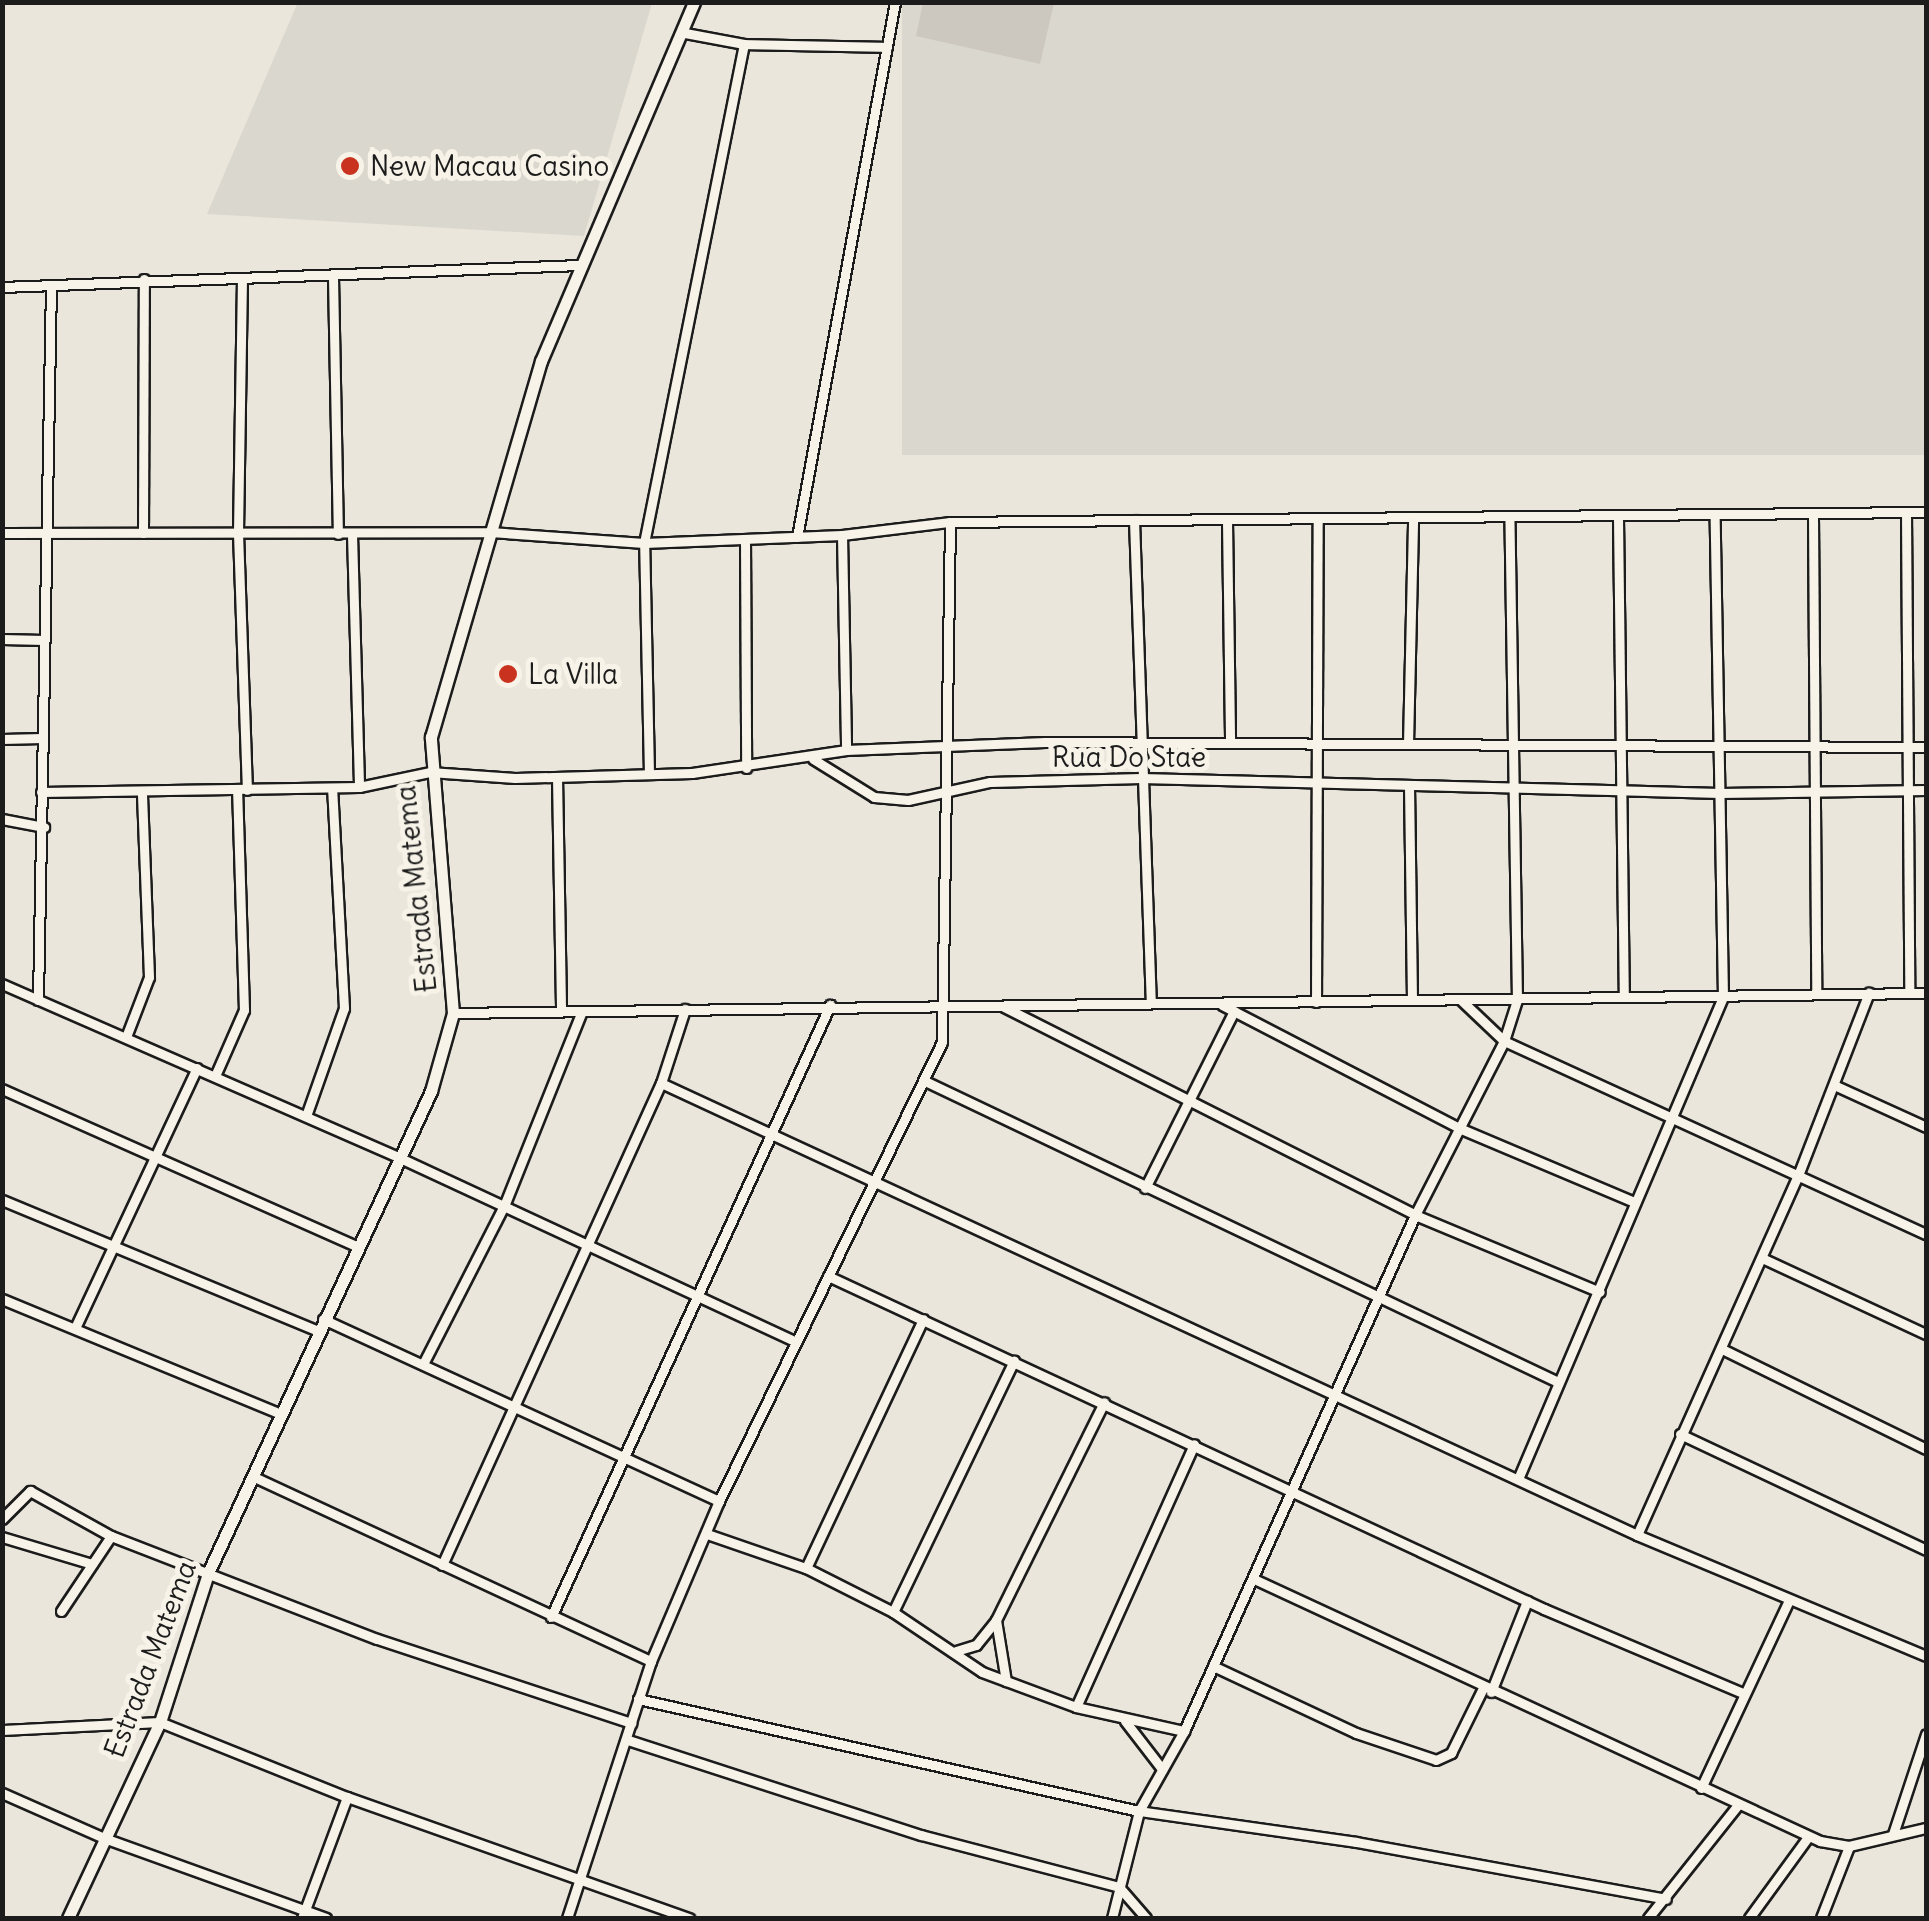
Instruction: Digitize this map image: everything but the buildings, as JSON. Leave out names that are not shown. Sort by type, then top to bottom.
[{"type":"street","name":"Estrada Matema","points":[[68,1918],[160,1722],[208,1573],[431,1091],[453,1013],[430,772],[431,737],[541,360],[685,33],[694,2]]},
{"type":"street","points":[[797,537],[895,2]]},
{"type":"street","points":[[685,33],[744,44],[887,47]]},
{"type":"street","points":[[649,774],[644,543],[744,44]]},
{"type":"street","points":[[2,287],[580,265]]},
{"type":"street","points":[[333,277],[338,534]]},
{"type":"street","points":[[215,1076],[244,1010],[238,533],[242,278]]},
{"type":"street","points":[[143,533],[144,280]]},
{"type":"street","points":[[38,1000],[51,285]]},
{"type":"street","points":[[2,533],[490,532],[644,543],[842,536],[950,522],[1813,517],[1926,512]]},
{"type":"street","points":[[1906,513],[1909,992]]},
{"type":"street","points":[[1112,1918],[1138,1811],[1184,1730],[1415,1216],[1504,1041],[1518,1000],[1509,516]]},
{"type":"street","points":[[1408,744],[1414,517]]},
{"type":"street","points":[[1518,1479],[1722,997],[1715,517]]},
{"type":"street","points":[[1813,517],[1816,992]]},
{"type":"street","points":[[1618,518],[1624,996]]},
{"type":"street","points":[[1134,520],[1151,1003]]},
{"type":"street","points":[[1227,521],[1230,739]]},
{"type":"street","points":[[567,1918],[628,1740],[650,1661],[720,1501],[873,1182],[927,1082],[942,1042],[946,1005],[950,522]]},
{"type":"street","points":[[1316,1002],[1318,522]]},
{"type":"street","points":[[352,534],[358,787]]},
{"type":"street","points":[[842,536],[846,750]]},
{"type":"street","points":[[744,539],[746,768]]},
{"type":"street","points":[[2,639],[44,640]]},
{"type":"street","points":[[2,739],[42,738]]},
{"type":"street","points":[[42,792],[142,795],[358,787],[430,772],[649,774],[746,768],[813,759],[846,750],[950,744],[1230,739],[1514,747],[1926,748]]},
{"type":"street","name":"Rua Do Stae","points":[[813,759],[874,797],[945,797],[990,782],[1141,778],[1516,789],[1926,790]]},
{"type":"street","points":[[557,776],[561,1011]]},
{"type":"street","points":[[1409,785],[1412,1000]]},
{"type":"street","points":[[306,1116],[344,1008],[332,788]]},
{"type":"street","points":[[126,1037],[150,976],[142,795]]},
{"type":"street","points":[[2,818],[44,827]]},
{"type":"street","points":[[2,984],[398,1157],[796,1342]]},
{"type":"street","points":[[1637,1535],[1797,1178],[1869,992]]},
{"type":"street","points":[[453,1013],[1926,992]]},
{"type":"street","points":[[1461,1000],[1504,1041],[1926,1234]]},
{"type":"street","points":[[1218,1003],[1458,1128],[1634,1202]]},
{"type":"street","points":[[999,1004],[1188,1104],[1415,1216],[1600,1292]]},
{"type":"street","points":[[551,1618],[702,1296],[830,1005]]},
{"type":"street","points":[[442,1565],[661,1083],[685,1009]]},
{"type":"street","points":[[423,1364],[504,1206],[582,1011]]},
{"type":"street","points":[[1144,1188],[1234,1011]]},
{"type":"street","points":[[75,1328],[159,1158],[197,1068]]},
{"type":"street","points":[[927,1082],[1558,1382]]},
{"type":"street","points":[[661,1083],[1637,1535],[1788,1602],[1926,1656]]},
{"type":"street","points":[[1834,1085],[1926,1127]]},
{"type":"street","points":[[2,1089],[356,1246]]},
{"type":"street","points":[[2,1200],[423,1364],[720,1501]]},
{"type":"street","points":[[1762,1258],[1926,1334]]},
{"type":"street","points":[[828,1276],[1527,1601],[1743,1693]]},
{"type":"street","points":[[2,1299],[281,1414]]},
{"type":"street","points":[[806,1568],[923,1319]]},
{"type":"street","points":[[1722,1349],[1926,1450]]},
{"type":"street","points":[[893,1612],[1014,1362]]},
{"type":"street","points":[[956,1651],[976,1645],[996,1620],[1104,1402]]},
{"type":"street","points":[[1680,1434],[1926,1550]]},
{"type":"street","points":[[1076,1707],[1194,1444]]},
{"type":"street","points":[[252,1476],[650,1661]]},
{"type":"street","points":[[2,1519],[30,1491],[111,1536],[377,1639],[630,1722]]},
{"type":"street","points":[[707,1534],[806,1568],[893,1612],[1006,1682],[1125,1721],[1184,1730]]},
{"type":"street","points":[[61,1611],[111,1536]]},
{"type":"street","points":[[2,1537],[92,1564]]},
{"type":"street","points":[[1254,1579],[1808,1836],[1849,1846],[1926,1828]]},
{"type":"street","points":[[1213,1666],[1356,1733],[1436,1760],[1451,1753],[1487,1690],[1527,1601]]},
{"type":"street","points":[[1701,1788],[1788,1602]]},
{"type":"street","points":[[996,1620],[1006,1682]]},
{"type":"street","points":[[638,1699],[1138,1811],[1356,1842],[1666,1899]]},
{"type":"street","points":[[1125,1721],[1162,1769]]},
{"type":"street","points":[[2,1730],[160,1722],[347,1797],[688,1918]]},
{"type":"street","points":[[1893,1834],[1926,1734]]},
{"type":"street","points":[[628,1740],[921,1835],[1119,1887],[1146,1918]]},
{"type":"street","points":[[2,1792],[104,1838],[304,1915],[326,1918]]},
{"type":"street","points":[[304,1915],[347,1797]]},
{"type":"street","points":[[1648,1918],[1738,1805]]},
{"type":"street","points":[[1749,1918],[1808,1836]]},
{"type":"street","points":[[1821,1918],[1849,1846]]},
{"type":"shaded area","points":[[298,2],[652,3],[584,236],[207,214]]},
{"type":"shaded area","points":[[902,3],[1926,3],[1926,455],[902,455]]},
{"type":"shaded area","points":[[923,3],[1054,3],[1040,64],[916,36]]},
{"type":"place","name":"New Macau Casino","points":[[350,166]]},
{"type":"place","name":"La Villa","points":[[508,674]]}]
